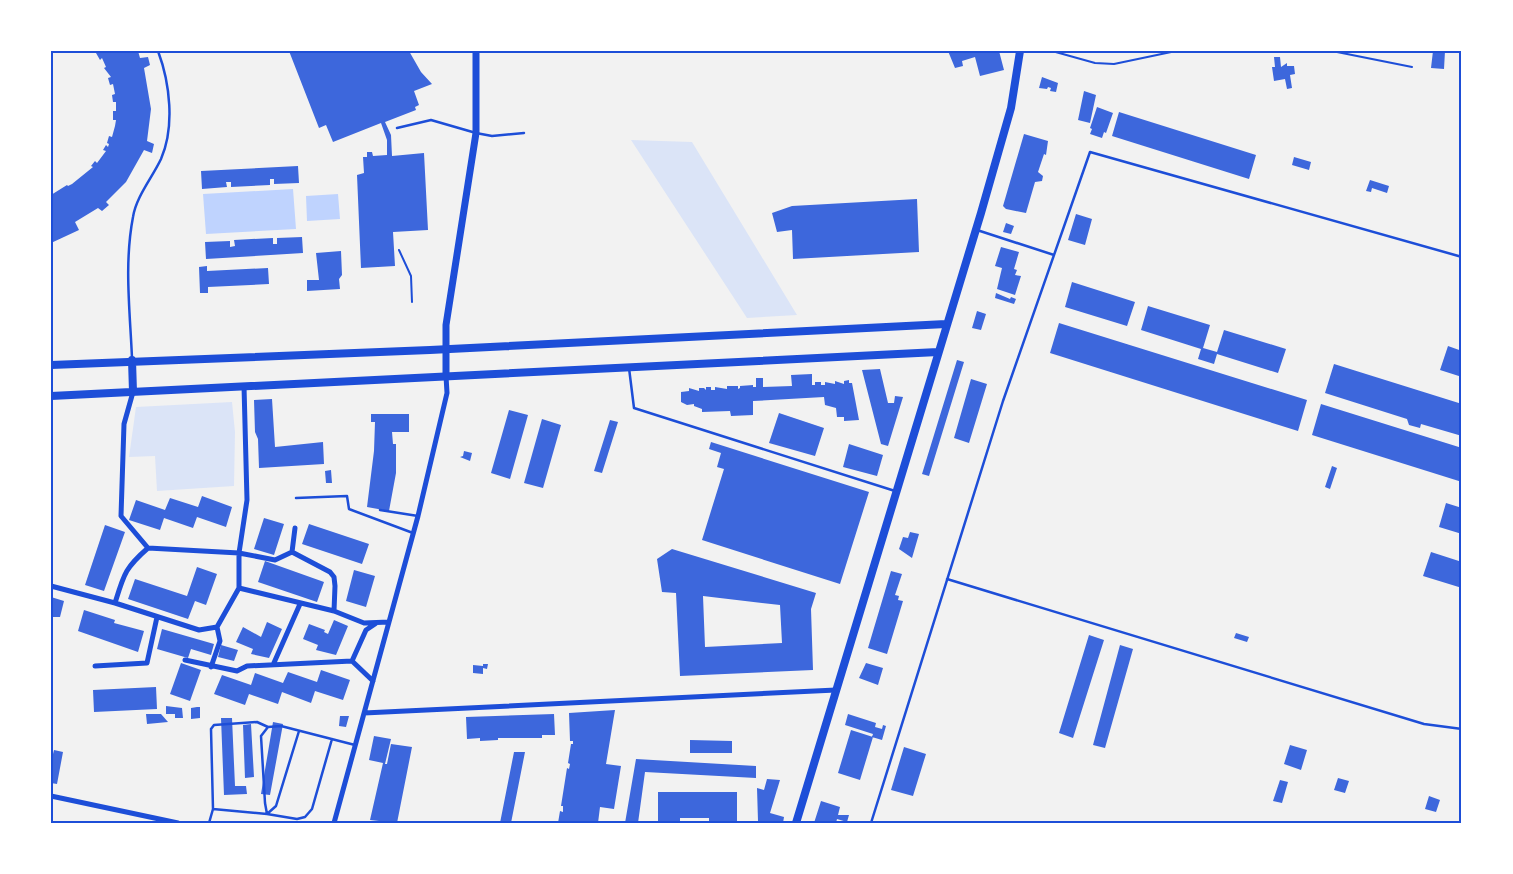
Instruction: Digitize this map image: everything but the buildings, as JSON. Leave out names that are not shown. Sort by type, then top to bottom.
[{"type":"main road","points":[[796,823],[976,230],[1011,108],[1020,51]]},
{"type":"main road","points":[[51,365],[946,324]]},
{"type":"main road","points":[[51,396],[938,352]]},
{"type":"main road","points":[[132,360],[133,392]]},
{"type":"street","points":[[334,823],[418,516],[447,393],[447,317],[476,133],[476,51]]},
{"type":"street","points":[[211,667],[220,641],[217,627],[238,588],[240,553],[247,500],[244,386]]},
{"type":"street","points":[[133,392],[124,424],[121,516],[148,548]]},
{"type":"street","points":[[292,552],[294,528]]},
{"type":"street","points":[[115,603],[124,572],[148,548],[240,553],[275,560],[292,552]]},
{"type":"street","points":[[292,552],[330,572],[334,577],[334,611]]},
{"type":"street","points":[[51,586],[115,603],[199,630],[217,627]]},
{"type":"street","points":[[238,588],[334,611],[364,623],[389,622]]},
{"type":"street","points":[[273,665],[300,604]]},
{"type":"street","points":[[94,666],[147,663],[157,617]]},
{"type":"street","points":[[352,661],[366,630],[375,624]]},
{"type":"street","points":[[185,660],[211,667],[237,670],[247,666],[352,661],[373,681]]},
{"type":"street","points":[[364,713],[836,690]]},
{"type":"street","points":[[51,796],[178,823]]},
{"type":"lane","points":[[132,360],[127,260],[133,215],[162,158],[170,118],[164,68],[158,51]]},
{"type":"lane","points":[[397,128],[431,120],[492,136],[524,133]]},
{"type":"lane","points":[[871,823],[1003,401],[1090,152],[1462,257]]},
{"type":"lane","points":[[976,230],[1054,255]]},
{"type":"lane","points":[[629,366],[634,408],[896,491]]},
{"type":"lane","points":[[296,498],[347,496],[349,509],[413,533]]},
{"type":"lane","points":[[380,510],[418,516]]},
{"type":"lane","points":[[947,579],[1424,724],[1462,729]]},
{"type":"lane","points":[[209,823],[213,809],[211,729],[214,725],[257,722],[268,727],[281,726],[356,745]]},
{"type":"lane","points":[[268,727],[261,736],[265,803],[268,814]]},
{"type":"lane","points":[[268,814],[276,806],[299,731]]},
{"type":"lane","points":[[213,809],[268,814],[297,819],[305,817],[312,809],[332,739]]},
{"type":"path","points":[[1052,51],[1095,63],[1114,64],[1176,51]]},
{"type":"path","points":[[1332,51],[1412,67]]},
{"type":"path","points":[[399,250],[411,276],[412,302]]},
{"type":"shaded area","points":[[631,140],[692,142],[797,315],[747,318]]},
{"type":"shaded area","points":[[232,402],[235,432],[234,486],[157,491],[155,456],[129,457],[136,407]]},
{"type":"water","points":[[293,189],[296,229],[206,234],[203,194]]},
{"type":"water","points":[[338,194],[340,219],[307,221],[306,196]]}]
